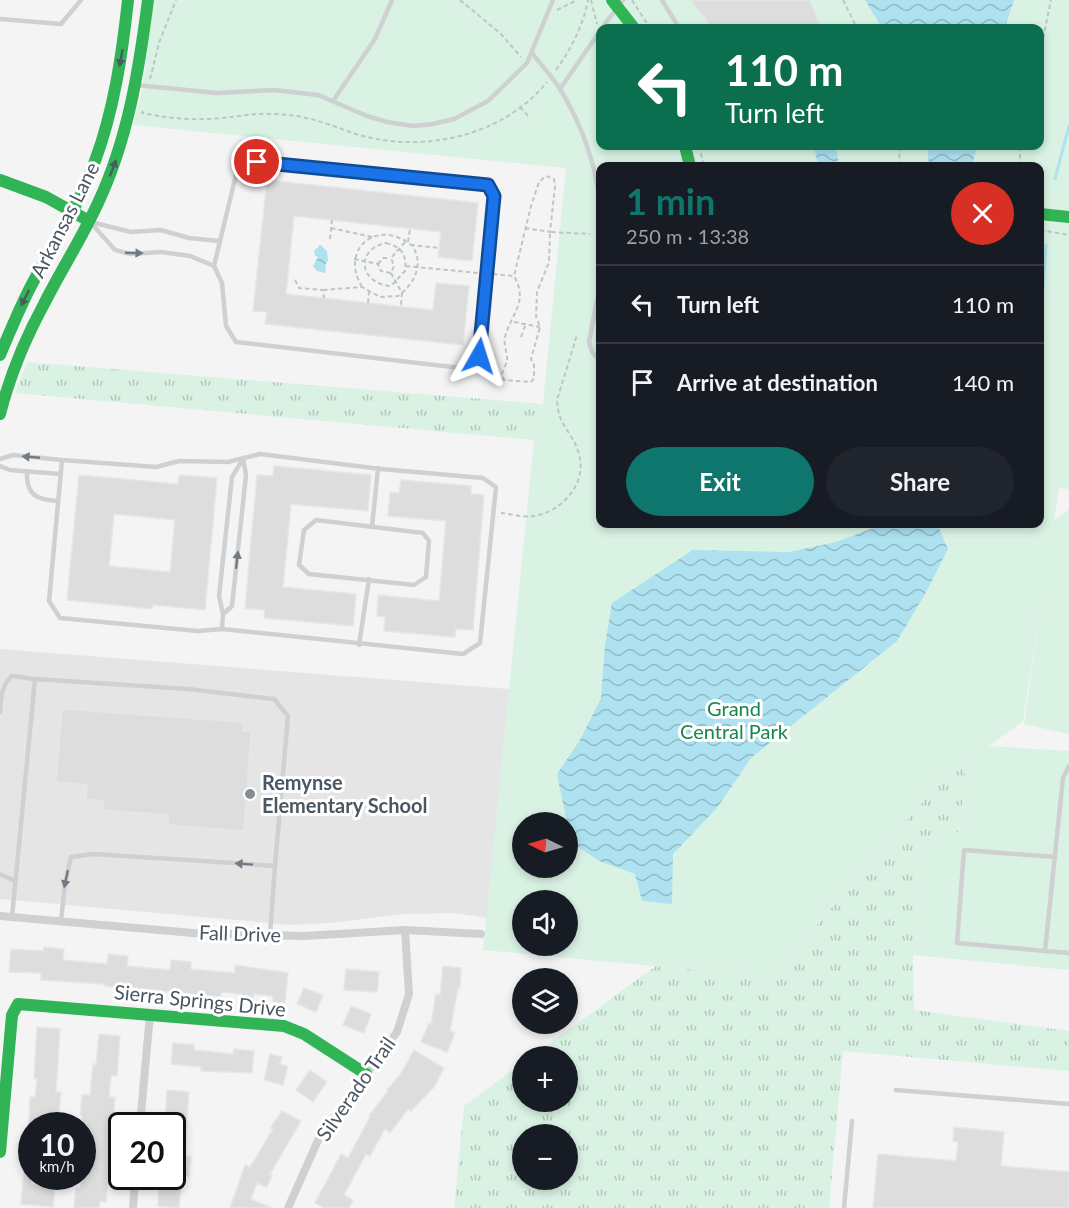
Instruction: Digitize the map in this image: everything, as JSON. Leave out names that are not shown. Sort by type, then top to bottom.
[{"type":"main road","name":"Arkansas Lane","points":[[0,355],[23,301],[95,163],[110,118],[124,40],[128,0]]},
{"type":"main road","name":"Arkansas Lane","points":[[0,414],[18,357],[102,197],[115,163],[142,86],[148,0]]},
{"type":"main road","points":[[617,2],[631,24]]},
{"type":"main road","points":[[0,180],[28,189],[73,209],[89,221]]},
{"type":"main road","points":[[1044,214],[1069,217]]},
{"type":"main road","name":"Sierra Springs Drive","points":[[0,1152],[12,1015],[18,1004],[284,1026],[304,1034],[366,1074]]},
{"type":"street","name":"Fall Drive","points":[[0,916],[193,933],[304,936],[405,930],[481,934]]},
{"type":"street","name":"Silverado Trail","points":[[288,1208],[319,1138],[397,1032],[409,994],[405,930]]},
{"type":"street","points":[[141,1112],[150,1014]]},
{"type":"street","points":[[133,1208],[134,1190]]},
{"type":"lane","points":[[0,19],[61,24],[81,0]]},
{"type":"lane","points":[[333,101],[375,39],[392,0]]},
{"type":"lane","points":[[142,86],[217,93],[274,90],[318,95],[387,122],[413,126],[454,119],[488,101],[526,63],[553,0]]},
{"type":"lane","points":[[662,0],[677,24]]},
{"type":"lane","points":[[604,24],[617,2]]},
{"type":"lane","points":[[560,89],[596,36]]},
{"type":"lane","points":[[532,53],[560,89],[592,161],[596,182]]},
{"type":"lane","points":[[257,162],[488,185],[494,196],[479,356],[461,368],[236,342],[226,326],[222,283],[214,266],[219,241],[236,175],[244,165],[257,162]]},
{"type":"lane","points":[[89,221],[131,232],[161,230],[189,238],[219,241]]},
{"type":"lane","points":[[89,221],[115,250],[130,254],[161,252],[189,256],[214,266]]},
{"type":"lane","points":[[596,306],[589,341],[596,357]]},
{"type":"lane","points":[[0,459],[13,456],[156,467],[179,461],[228,462],[260,454],[378,468],[483,477],[496,487],[480,643],[463,654],[222,629],[198,631],[60,618],[50,601],[62,460]]},
{"type":"lane","points":[[223,614],[232,606],[246,475],[243,458]]},
{"type":"lane","points":[[222,629],[223,614],[219,596],[232,477],[243,458]]},
{"type":"lane","points":[[0,466],[10,470],[61,474]]},
{"type":"lane","points":[[372,527],[378,468]]},
{"type":"lane","points":[[27,472],[26,484],[32,494],[44,500],[58,501]]},
{"type":"lane","points":[[316,520],[423,533],[429,541],[426,577],[414,585],[369,579],[309,574],[299,565],[304,530],[316,520]]},
{"type":"lane","points":[[359,645],[369,579]]},
{"type":"lane","points":[[0,712],[4,684],[12,676],[188,689],[274,699],[288,716],[270,935]]},
{"type":"lane","points":[[12,917],[35,679]]},
{"type":"lane","points":[[1046,951],[1063,778],[1069,766]]},
{"type":"lane","points":[[1055,857],[964,850],[957,943],[1069,953]]},
{"type":"lane","points":[[61,921],[71,857],[93,854],[274,866]]},
{"type":"lane","points":[[0,874],[15,881]]},
{"type":"lane","points":[[896,1090],[1069,1104]]},
{"type":"lane","points":[[844,1208],[852,1121]]},
{"type":"path","points":[[176,0],[142,86],[142,113],[159,117],[198,119],[253,113],[290,115],[385,141],[419,142],[470,133],[501,119],[520,107],[544,86],[568,53],[583,22],[590,0]]},
{"type":"path","points":[[460,0],[500,33],[526,63]]},
{"type":"path","points":[[546,16],[577,0]]},
{"type":"path","points":[[590,0],[598,24]]},
{"type":"path","points":[[632,0],[647,24]]},
{"type":"path","points":[[843,0],[855,24]]},
{"type":"path","points":[[1044,34],[1051,0]]},
{"type":"path","points":[[520,107],[530,118]]},
{"type":"path","points":[[546,176],[554,179],[549,262],[537,292],[536,316],[540,327],[531,359],[534,364],[534,378],[531,382],[504,380],[502,374],[508,359],[505,337],[519,309],[520,286],[514,276],[525,228],[539,182],[546,176]]},
{"type":"path","points":[[330,238],[332,220]]},
{"type":"path","points":[[331,228],[372,237],[386,234],[412,245],[415,249],[418,267],[416,276],[398,296],[380,297],[362,287],[358,280],[354,260],[357,250],[372,237]]},
{"type":"path","points":[[525,228],[590,234]]},
{"type":"path","points":[[391,258],[407,241],[410,229]]},
{"type":"path","points":[[1044,231],[1069,235]]},
{"type":"path","points":[[386,243],[399,248],[404,253],[406,266],[405,271],[396,282],[391,286],[381,286],[372,281],[366,271],[365,261],[368,251],[376,245],[386,243]]},
{"type":"path","points":[[412,245],[440,248]]},
{"type":"path","points":[[378,264],[383,258],[391,258]]},
{"type":"path","points":[[391,258],[394,266],[391,273]]},
{"type":"path","points":[[354,260],[378,264]]},
{"type":"path","points":[[378,264],[381,272],[391,273]]},
{"type":"path","points":[[406,266],[514,276]]},
{"type":"path","points":[[391,273],[402,293],[401,306]]},
{"type":"path","points":[[295,280],[299,288],[323,290],[362,287]]},
{"type":"path","points":[[323,290],[324,298]]},
{"type":"path","points":[[368,303],[369,292]]},
{"type":"path","points":[[512,322],[540,327]]},
{"type":"path","points":[[521,337],[525,326]]},
{"type":"path","points":[[494,512],[533,516],[564,501],[578,482],[580,457],[574,441],[563,426],[557,409],[557,400],[577,335]]},
{"type":"shaded area","name":"Remynse Elementary School","points":[[0,649],[509,689],[488,918],[454,913],[404,914],[291,925],[0,899]]},
{"type":"green space","name":"Grand Central Park","points":[[154,0],[1069,0],[1069,489],[1059,488],[1054,520],[1069,510],[1069,734],[1024,724],[1042,599],[1023,721],[989,746],[1069,751],[1069,970],[913,955],[921,851],[926,838],[959,832],[966,764],[937,785],[772,977],[547,956],[578,956],[578,890],[512,890],[512,953],[483,950],[534,440],[543,404],[566,168],[133,125],[142,91]]},
{"type":"green space","points":[[27,362],[543,404],[534,440],[15,393]]},
{"type":"green space","points":[[966,764],[959,833],[933,835],[926,838],[921,851],[913,955],[914,1010],[1069,1031],[1069,1071],[843,1051],[829,1208],[454,1208],[464,1106],[512,1070],[512,1112],[578,1112],[578,1046],[546,1046],[562,1034],[578,1034],[578,1023],[656,966],[772,977],[937,785]]},
{"type":"water","points":[[865,0],[1014,0],[1006,24],[880,24]]},
{"type":"water","points":[[815,150],[837,150],[838,161],[817,162]]},
{"type":"water","points":[[927,150],[976,150],[973,162],[929,162]]},
{"type":"water","points":[[320,245],[327,251],[328,261],[325,265],[325,273],[317,271],[313,266],[318,257],[315,256],[314,251]]},
{"type":"water","points":[[873,528],[939,528],[948,549],[897,641],[751,758],[717,808],[673,854],[672,904],[642,901],[635,874],[599,861],[578,847],[578,812],[565,812],[557,774],[580,740],[601,698],[605,645],[612,603],[693,550],[789,552],[836,542]]},
{"type":"building","points":[[690,0],[810,0],[819,24],[709,24]]},
{"type":"building","points":[[267,180],[478,203],[472,261],[438,257],[441,232],[294,216],[286,294],[433,310],[436,283],[469,286],[463,345],[265,324],[267,312],[253,311]]},
{"type":"building","points":[[274,466],[371,475],[368,511],[291,504],[283,587],[356,594],[353,626],[264,618],[265,610],[245,608],[257,475],[273,476]]},
{"type":"building","points":[[79,475],[178,484],[179,475],[217,478],[205,610],[153,605],[152,609],[67,600]],"holes":[[[114,514],[175,520],[170,572],[109,566]]]},
{"type":"building","points":[[401,480],[471,486],[471,494],[484,495],[473,630],[456,629],[455,637],[384,631],[385,617],[377,616],[378,595],[439,601],[446,521],[388,516],[390,492],[399,493]]},
{"type":"building","points":[[62,709],[243,722],[243,731],[251,732],[244,831],[168,825],[168,815],[103,810],[104,801],[86,799],[87,785],[56,782]]},
{"type":"building","points":[[44,947],[64,949],[63,960],[107,964],[108,954],[128,956],[127,966],[170,970],[171,960],[191,962],[191,969],[235,973],[235,965],[288,973],[285,1003],[273,1002],[273,996],[254,994],[253,1000],[242,999],[242,994],[221,992],[221,997],[105,986],[105,984],[41,980],[41,973],[9,972],[11,949],[43,951]]},
{"type":"building","points":[[443,966],[461,968],[460,988],[458,988],[450,1031],[455,1033],[447,1052],[421,1042],[429,1023],[431,1024],[436,994],[440,995]]},
{"type":"building","points":[[346,969],[379,972],[377,992],[344,990]]},
{"type":"building","points":[[304,988],[323,995],[316,1012],[297,1004]]},
{"type":"building","points":[[351,1006],[371,1014],[364,1033],[343,1025]]},
{"type":"building","points":[[37,1027],[60,1029],[56,1092],[61,1092],[59,1112],[29,1112],[30,1097],[35,1097],[37,1079],[34,1079]]},
{"type":"building","points":[[99,1034],[120,1036],[117,1076],[111,1076],[109,1097],[115,1097],[114,1112],[108,1112],[106,1202],[100,1201],[99,1208],[74,1208],[76,1190],[96,1190],[96,1112],[80,1112],[82,1095],[90,1095],[93,1064],[96,1065]]},
{"type":"building","points":[[173,1043],[194,1045],[194,1050],[233,1054],[234,1049],[254,1051],[252,1073],[201,1071],[201,1067],[171,1064]]},
{"type":"building","points":[[414,1050],[444,1068],[434,1087],[411,1111],[408,1109],[390,1133],[385,1129],[370,1156],[366,1154],[344,1195],[353,1200],[349,1208],[324,1208],[315,1203],[341,1154],[348,1158],[369,1116],[400,1075]]},
{"type":"building","points":[[270,1054],[282,1057],[280,1064],[288,1066],[283,1085],[264,1080]]},
{"type":"building","points":[[310,1070],[327,1082],[313,1102],[296,1090]]},
{"type":"building","points":[[167,1090],[189,1092],[186,1130],[186,1112],[166,1112]]},
{"type":"building","points":[[282,1111],[301,1121],[270,1174],[272,1175],[267,1187],[257,1183],[251,1199],[272,1208],[230,1208],[245,1165],[250,1167],[273,1129],[270,1128]]},
{"type":"building","points":[[954,1127],[1004,1132],[1001,1166],[1069,1172],[1069,1208],[873,1208],[878,1154],[956,1161],[958,1142],[953,1141]]},
{"type":"building","points":[[186,1156],[191,1157],[189,1177],[186,1177]]},
{"type":"building","points":[[22,1190],[55,1190],[53,1207],[21,1204]]},
{"type":"building","points":[[159,1190],[181,1190],[179,1208],[158,1206]]},
{"type":"waterway","points":[[1055,179],[1069,126]]},
{"type":"waterway","points":[[1044,272],[1046,245]]},
{"type":"traffic: fast","points":[[0,355],[15,319],[89,177],[102,142],[116,82],[128,0]]},
{"type":"traffic: fast","points":[[0,414],[13,371],[31,330],[92,216],[117,154],[131,104],[148,0]]},
{"type":"traffic: fast","points":[[612,0],[631,24]]},
{"type":"traffic: fast","points":[[686,150],[689,162]]},
{"type":"traffic: fast","points":[[0,180],[46,197],[89,221]]},
{"type":"traffic: fast","points":[[1044,214],[1069,217]]},
{"type":"traffic: fast","points":[[0,1152],[12,1015],[18,1004],[284,1026],[304,1034],[366,1074]]},
{"type":"place","name":"Remynse Elementary School","points":[[250,794]]},
{"type":"route","points":[[257,162],[488,185],[494,196],[479,356]]}]
